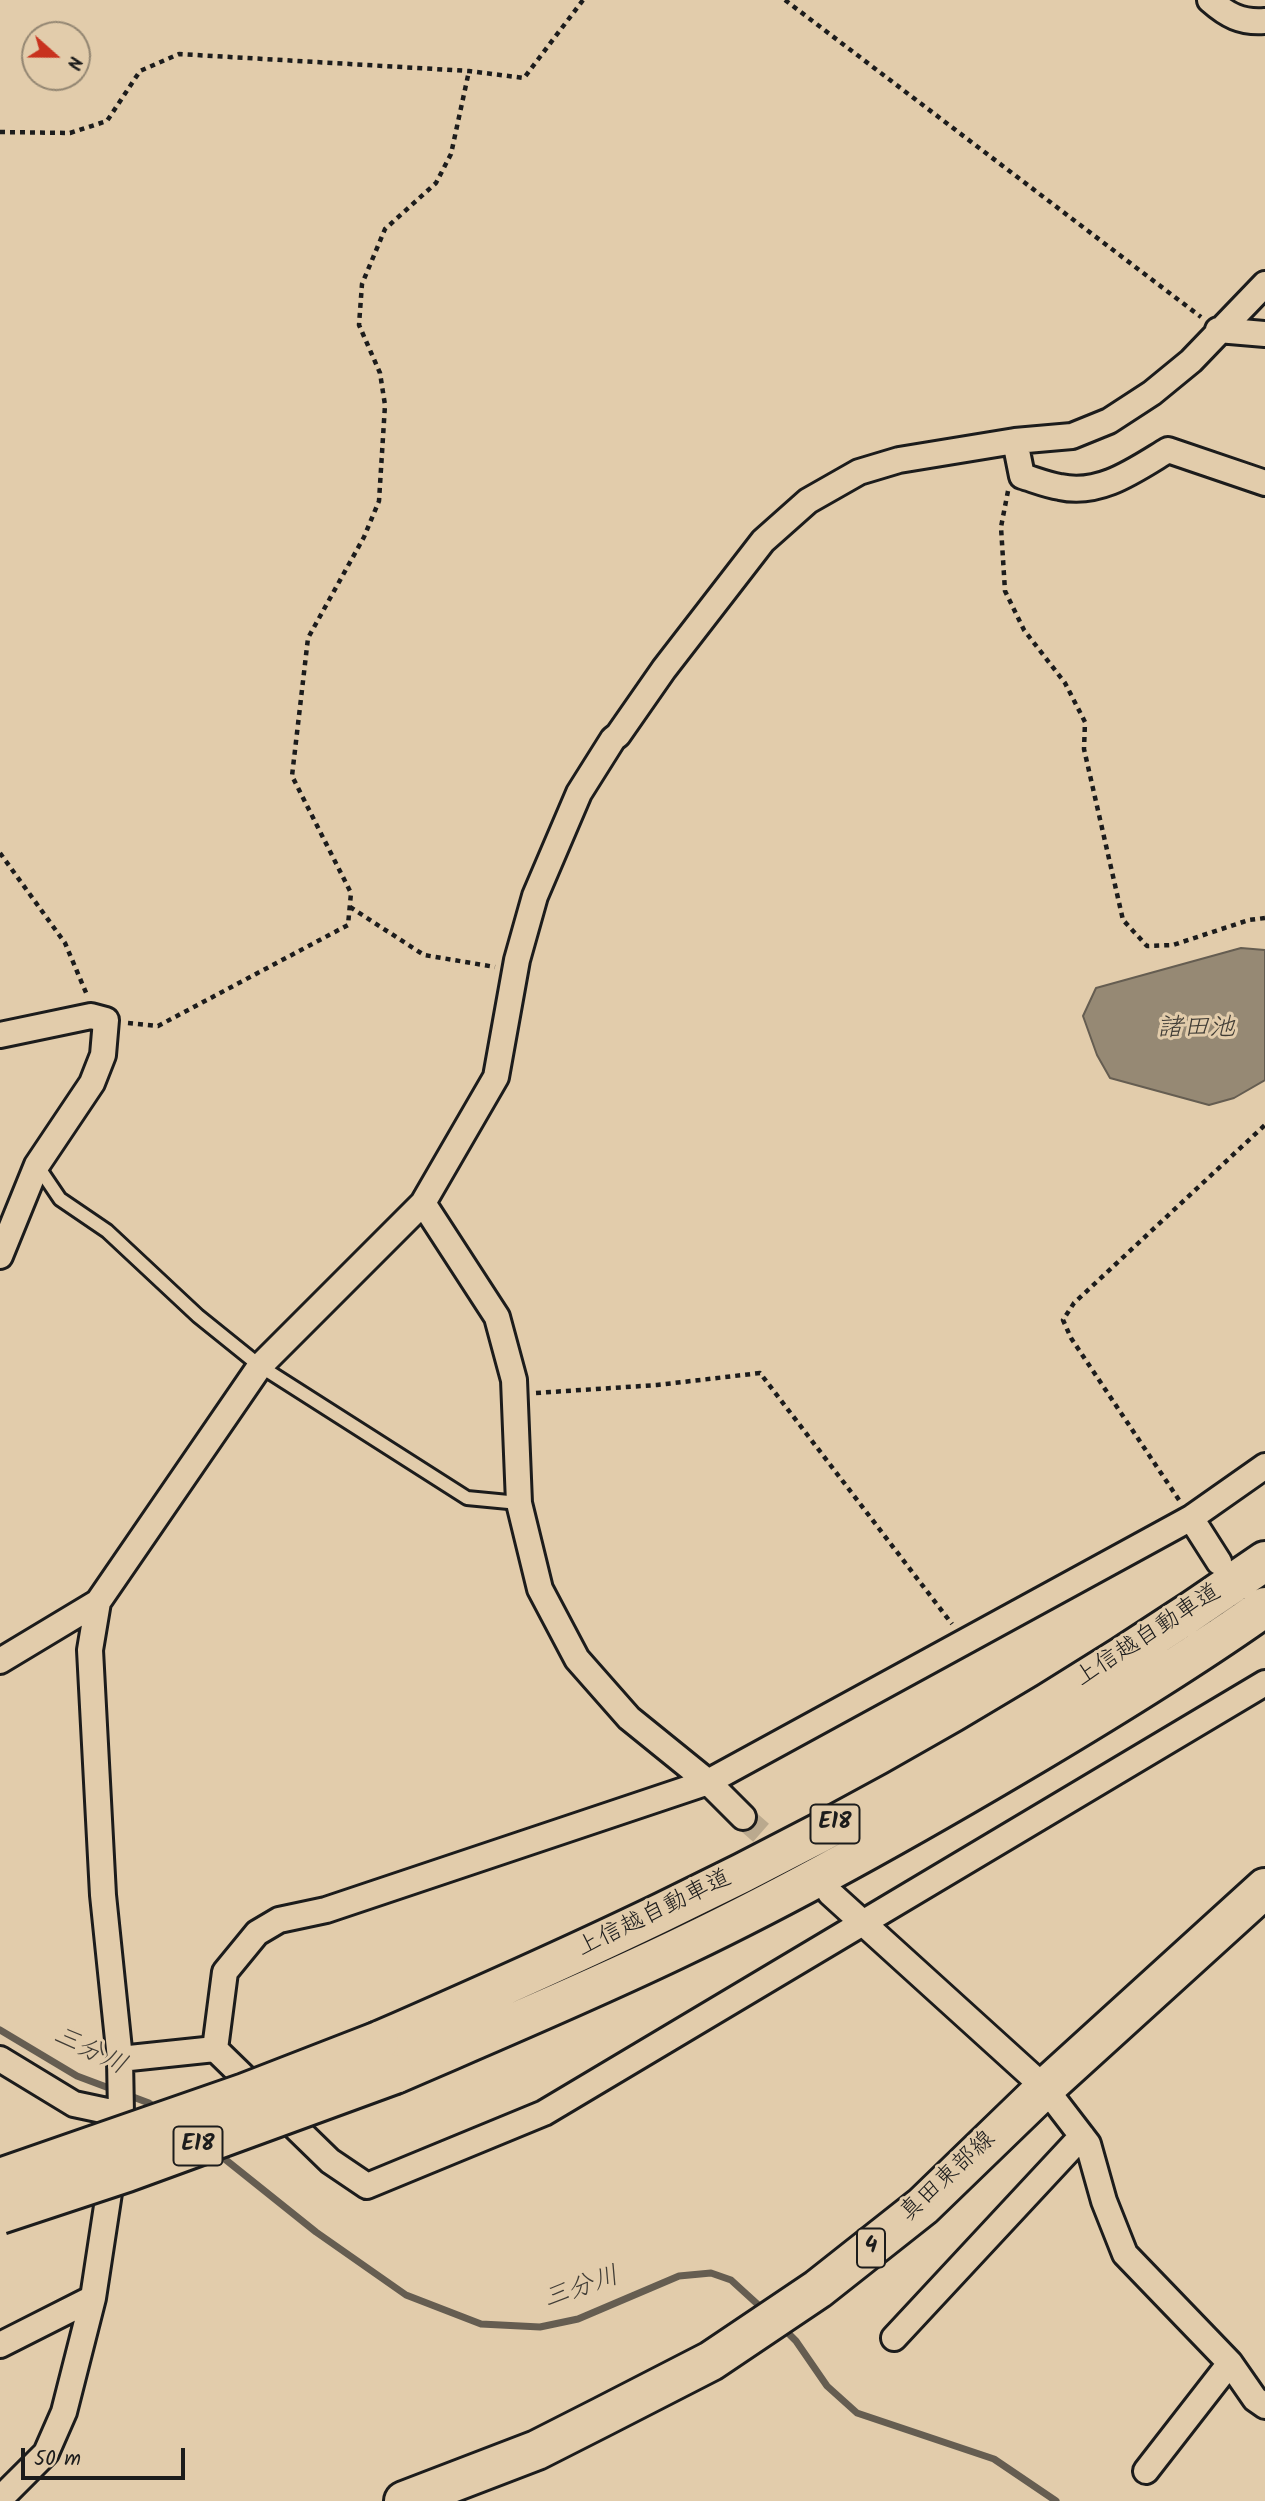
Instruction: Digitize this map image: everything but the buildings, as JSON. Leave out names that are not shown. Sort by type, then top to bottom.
[{"type":"main road","name":"上信越自動車道","points":[[0,2214],[56,2197],[387,2057],[520,1979],[653,1917],[806,1840],[954,1757],[1099,1671],[1265,1561]]},
{"type":"main road","name":"上信越自動車道","points":[[0,2178],[219,2102],[533,2015],[685,1945],[827,1873],[1118,1704],[1265,1607]]},
{"type":"main road","name":"真田東部線","points":[[404,2501],[537,2450],[711,2361],[818,2289],[923,2206],[1045,2088],[1265,1888]]},
{"type":"main road","points":[[0,2221],[56,2197]]},
{"type":"street","points":[[1210,0],[1227,15],[1244,21],[1265,21]]},
{"type":"street","points":[[0,1661],[98,1602],[260,1366],[423,1203],[496,1077],[515,971],[535,896],[579,793],[648,691],[763,541],[808,501],[859,472],[899,460],[1015,441],[1072,436],[1109,421],[1152,393],[1191,361],[1265,284]]},
{"type":"street","points":[[1218,330],[1265,334]]},
{"type":"street","points":[[1015,441],[1022,476],[1061,488],[1087,489],[1128,475],[1168,450],[1265,484]]},
{"type":"street","points":[[0,1035],[98,1018],[103,1055],[92,1083],[37,1165],[0,1256]]},
{"type":"street","points":[[423,1203],[497,1317],[514,1380],[519,1503],[540,1589],[578,1659],[629,1718],[708,1782],[743,1817]]},
{"type":"street","points":[[215,2049],[225,1972],[257,1933],[279,1920],[326,1910],[708,1782],[1191,1518],[1265,1466]]},
{"type":"street","points":[[1191,1518],[1219,1562]]},
{"type":"street","points":[[0,2499],[46,2453],[64,2412],[93,2298],[121,2114],[120,2059],[103,1895],[90,1650],[98,1602]]},
{"type":"street","points":[[215,2049],[330,2161],[367,2186],[544,2113],[1265,1683]]},
{"type":"street","points":[[830,1893],[1045,2088],[1088,2144],[1104,2201],[1125,2253],[1230,2362],[1255,2399],[1265,2406]]},
{"type":"street","points":[[120,2059],[215,2049]]},
{"type":"street","points":[[0,2059],[74,2104],[121,2114]]},
{"type":"street","points":[[894,2337],[1082,2136]]},
{"type":"street","points":[[0,2345],[93,2298]]},
{"type":"street","points":[[1146,2471],[1230,2362]]},
{"type":"lane","points":[[37,1165],[61,1199],[107,1231],[198,1316],[260,1366],[467,1498],[519,1503]]},
{"type":"path","points":[[0,132],[70,133],[107,121],[140,71],[179,54],[469,71],[524,78],[583,0]]},
{"type":"path","points":[[785,0],[1218,330]]},
{"type":"path","points":[[0,853],[65,943],[98,1018],[158,1026],[348,925],[351,893],[292,776],[308,638],[364,537],[379,501],[385,405],[380,373],[359,324],[362,284],[385,229],[436,183],[451,154],[469,71]]},
{"type":"path","points":[[1022,476],[1008,491],[1001,527],[1005,591],[1024,631],[1065,683],[1085,722],[1084,749],[1123,920],[1147,946],[1173,945],[1249,920],[1265,918]]},
{"type":"path","points":[[350,907],[424,955],[515,971]]},
{"type":"path","points":[[1191,1518],[1071,1338],[1063,1320],[1074,1303],[1265,1125]]},
{"type":"path","points":[[514,1394],[657,1385],[760,1373],[965,1642]]},
{"type":"water","name":"諸田池","points":[[1241,948],[1265,950],[1265,1080],[1234,1098],[1209,1105],[1110,1078],[1097,1055],[1083,1016],[1096,988]]},
{"type":"waterway","name":"三分川","points":[[0,2030],[77,2076],[149,2103],[159,2110]]},
{"type":"waterway","name":"三分川","points":[[216,2152],[316,2232],[406,2295],[481,2324],[540,2327],[578,2319],[679,2276],[711,2273],[731,2280],[765,2311]]},
{"type":"waterway","name":"三分川","points":[[781,2326],[796,2341],[827,2386],[857,2413],[994,2459],[1056,2501]]},
{"type":"tunnel","points":[[743,1817],[792,1860]]}]
